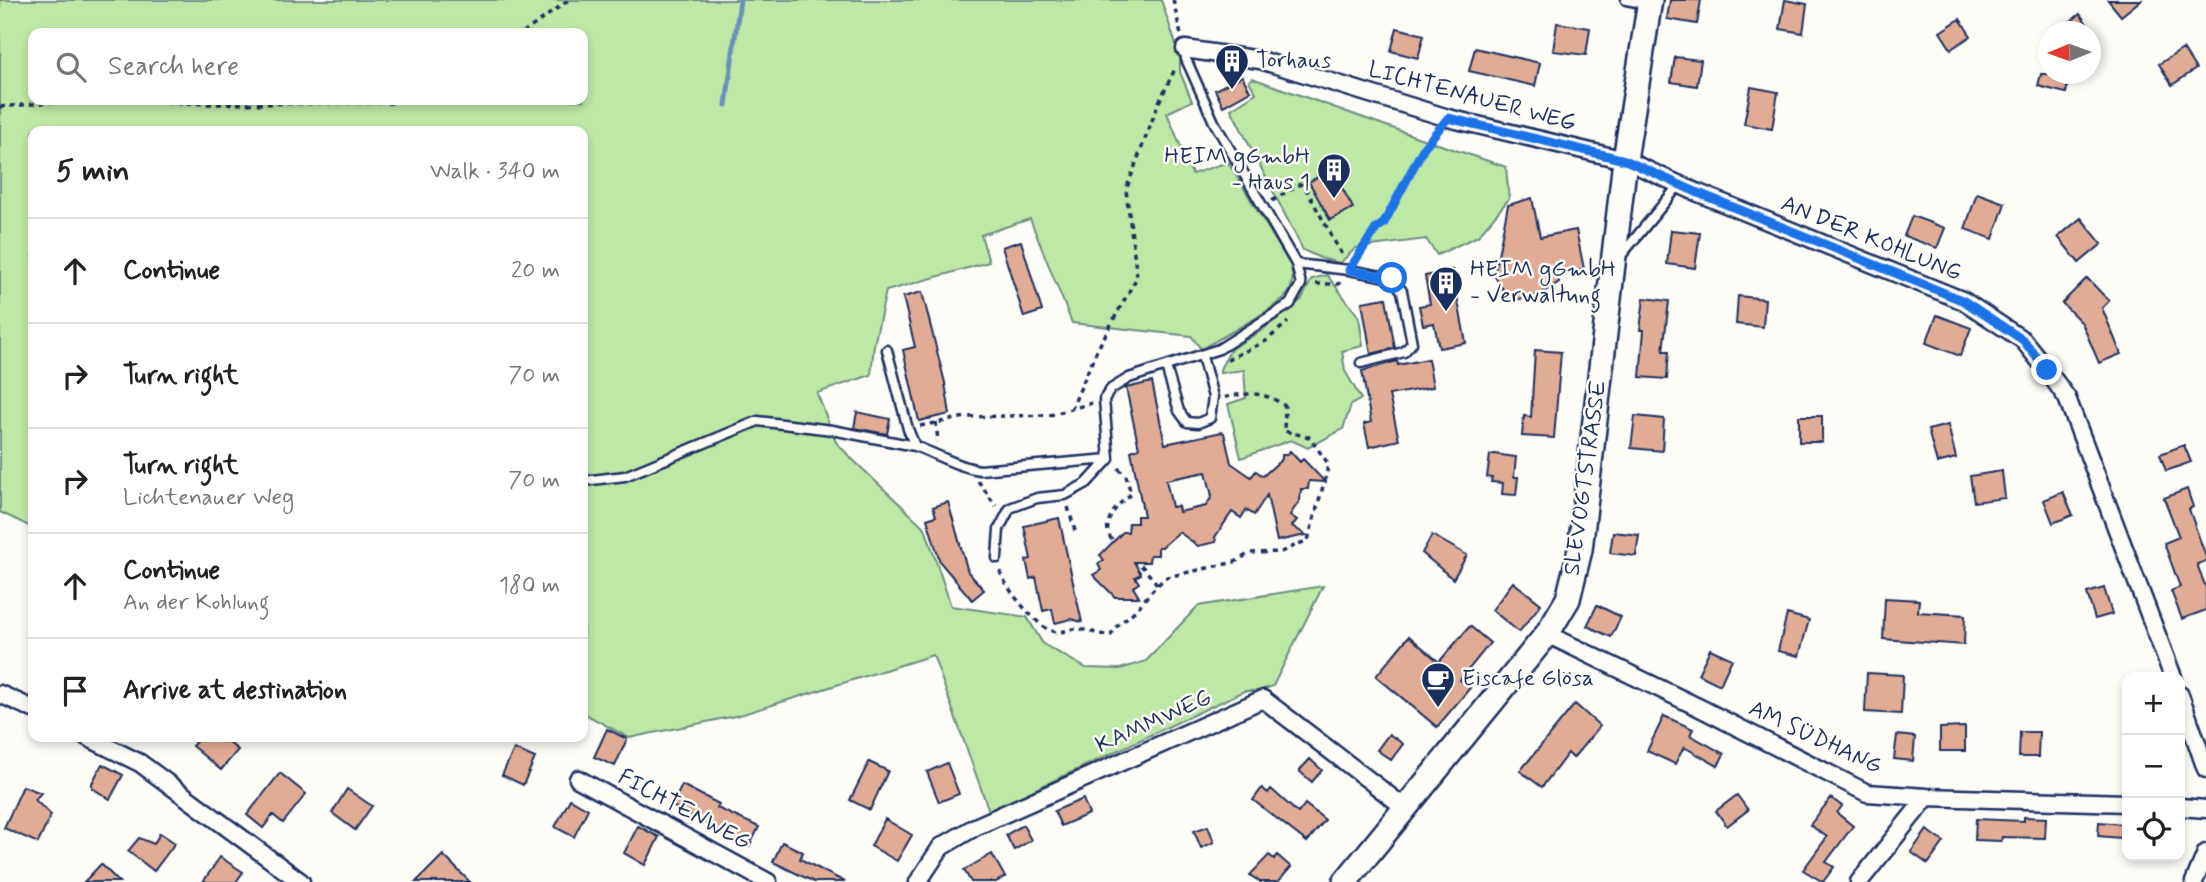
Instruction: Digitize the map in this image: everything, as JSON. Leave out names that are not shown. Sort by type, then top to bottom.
[{"type":"street","name":"SLEVOGTSTRASSE","points":[[1345,882],[1547,634],[1568,599],[1580,551],[1625,160],[1650,2]]},
{"type":"street","name":"LICHTENAUER WEG","points":[[1185,49],[1260,60],[1448,118],[1625,160]]},
{"type":"street","name":"AN DER KOHLUNG","points":[[1625,160],[1964,301],[2023,340],[2067,398],[2172,672]]},
{"type":"street","name":"AM SÜDHANG","points":[[1547,634],[1867,793],[2122,803]]},
{"type":"street","points":[[0,694],[28,707]]},
{"type":"street","name":"KAMMWEG","points":[[918,882],[941,847],[975,827],[1264,699],[1404,807]]},
{"type":"street","points":[[2185,709],[2206,769]]},
{"type":"street","points":[[97,742],[140,764],[301,882]]},
{"type":"street","name":"FICHTENWEG","points":[[579,779],[768,882]]},
{"type":"street","points":[[1859,882],[1927,797]]},
{"type":"street","points":[[2185,807],[2206,808]]},
{"type":"street","points":[[2194,882],[2206,853]]},
{"type":"lane","points":[[1626,0],[1650,2]]},
{"type":"lane","points":[[997,558],[999,529],[1010,508],[1037,498],[1065,495],[1087,484],[1109,459],[1104,399],[1111,390],[1129,378],[1219,349],[1290,304],[1301,284],[1296,264],[1214,122],[1186,59],[1185,49]]},
{"type":"lane","points":[[1613,265],[1679,184]]},
{"type":"lane","points":[[1296,264],[1392,278],[1402,291],[1412,343],[1404,352],[1361,363]]},
{"type":"lane","points":[[887,350],[915,446]]},
{"type":"lane","points":[[1166,367],[1179,411],[1187,422],[1198,423],[1210,418],[1214,401],[1202,356]]},
{"type":"lane","points":[[588,480],[625,476],[758,421],[832,430],[915,446],[968,468],[980,470],[1109,459]]},
{"type":"path","points":[[530,28],[569,0]]},
{"type":"path","points":[[1072,410],[1097,350],[1138,277],[1126,190],[1159,103],[1185,49],[1173,0]]},
{"type":"path","points":[[0,107],[28,104]]},
{"type":"path","points":[[1269,203],[1300,184],[1305,187],[1342,257],[1354,262],[1376,229],[1384,223],[1424,147],[1448,118]]},
{"type":"path","points":[[997,558],[1002,580],[1030,613],[1053,632],[1076,629],[1111,635],[1167,577],[1235,562],[1250,553],[1281,552],[1308,540],[1327,471],[1327,462],[1309,437],[1284,430],[1285,406],[1272,397],[1246,393],[1214,401]]},
{"type":"path","points":[[908,429],[966,416],[1050,415],[1104,399]]},
{"type":"path","points":[[936,422],[939,454]]},
{"type":"path","points":[[1109,459],[1126,476],[1131,494],[1115,506],[1107,534],[1112,540]]},
{"type":"path","points":[[968,468],[1004,517]]},
{"type":"path","points":[[1065,495],[1076,534]]},
{"type":"path","points":[[1141,565],[1158,585]]},
{"type":"green space","points":[[0,0],[1161,0],[1180,56],[1180,72],[1192,101],[1167,113],[1192,174],[1228,162],[1291,266],[1292,286],[1283,299],[1201,349],[1191,336],[1072,323],[1030,219],[981,235],[989,262],[886,291],[874,345],[871,375],[817,393],[836,442],[925,528],[951,606],[1027,617],[1043,644],[1086,668],[1120,669],[1146,661],[1198,606],[1323,586],[1273,686],[1259,691],[1244,691],[989,811],[933,655],[740,715],[629,738],[588,716],[588,126],[28,126],[28,526],[0,512]]},
{"type":"green space","points":[[1252,78],[1506,167],[1509,199],[1478,236],[1437,255],[1426,239],[1356,248],[1340,263],[1303,250],[1231,109],[1256,93],[1249,81]]},
{"type":"green space","points":[[1327,275],[1359,317],[1363,346],[1342,351],[1345,371],[1361,399],[1351,405],[1343,429],[1308,448],[1291,440],[1241,458],[1228,404],[1246,398],[1244,370],[1220,373],[1220,369],[1231,349],[1261,331],[1301,300],[1312,279]]},
{"type":"building","points":[[1670,0],[1701,0],[1697,24],[1667,19]]},
{"type":"building","points":[[1785,0],[1807,4],[1803,33],[1780,29]]},
{"type":"building","points":[[2108,0],[2141,0],[2121,16]]},
{"type":"building","points":[[2080,14],[2085,21],[2071,21]]},
{"type":"building","points":[[1960,19],[1971,36],[1951,49],[1940,32]]},
{"type":"building","points":[[1557,23],[1590,28],[1586,55],[1553,51]]},
{"type":"building","points":[[1397,28],[1424,35],[1418,58],[1391,51]]},
{"type":"building","points":[[1475,48],[1540,63],[1535,86],[1469,71]]},
{"type":"building","points":[[2183,49],[2196,69],[2172,85],[2159,64]]},
{"type":"building","points":[[1675,57],[1701,60],[1697,86],[1671,82]]},
{"type":"building","name":"Torhaus","points":[[1242,76],[1250,91],[1223,106],[1215,90]]},
{"type":"building","points":[[2038,84],[2068,84],[2066,93]]},
{"type":"building","points":[[1751,87],[1778,92],[1772,129],[1744,124]]},
{"type":"building","name":"HEIM gGmbH - Haus 1","points":[[1332,169],[1353,208],[1330,220],[1309,182]]},
{"type":"building","points":[[1977,193],[2005,203],[1993,239],[1965,229]]},
{"type":"building","points":[[1532,198],[1540,237],[1576,230],[1584,269],[1557,275],[1559,282],[1539,295],[1510,301],[1494,275],[1508,205]]},
{"type":"building","points":[[1912,216],[1945,228],[1937,248],[1904,236]]},
{"type":"building","points":[[2081,218],[2102,244],[2079,263],[2058,237]]},
{"type":"building","points":[[1671,230],[1700,233],[1695,268],[1667,264]]},
{"type":"building","points":[[1021,241],[1042,311],[1024,317],[1002,247]]},
{"type":"building","name":"HEIM gGmbH - Verwaltung","points":[[1452,270],[1466,343],[1439,348],[1434,323],[1423,325],[1419,306],[1430,304],[1425,276]]},
{"type":"building","points":[[2087,278],[2109,301],[2102,308],[2121,354],[2099,363],[2082,323],[2062,303]]},
{"type":"building","points":[[922,292],[950,414],[919,421],[903,350],[915,347],[903,297]]},
{"type":"building","points":[[1738,296],[1765,299],[1763,327],[1736,324]]},
{"type":"building","points":[[1386,298],[1395,348],[1371,354],[1362,302]]},
{"type":"building","points":[[1644,298],[1669,301],[1663,351],[1669,351],[1667,379],[1640,377],[1644,330],[1640,330]]},
{"type":"building","points":[[1937,315],[1971,328],[1960,356],[1926,343]]},
{"type":"building","points":[[1535,350],[1561,352],[1554,438],[1522,436],[1524,416],[1531,417]]},
{"type":"building","points":[[1428,359],[1433,387],[1389,395],[1399,440],[1369,447],[1364,424],[1371,422],[1362,371],[1397,361],[1398,365]]},
{"type":"building","points":[[1152,382],[1165,444],[1222,432],[1231,463],[1251,477],[1256,471],[1263,476],[1282,459],[1282,455],[1290,451],[1300,462],[1303,459],[1325,482],[1309,481],[1308,489],[1301,489],[1300,500],[1290,515],[1297,520],[1292,526],[1306,535],[1277,541],[1267,495],[1254,515],[1246,510],[1241,518],[1232,512],[1215,537],[1216,542],[1198,546],[1179,532],[1162,547],[1158,547],[1158,555],[1150,555],[1149,562],[1134,562],[1141,574],[1135,577],[1139,583],[1133,587],[1139,597],[1115,597],[1093,575],[1101,570],[1098,564],[1104,560],[1100,555],[1123,532],[1128,532],[1129,523],[1137,523],[1137,516],[1144,516],[1131,451],[1139,448],[1126,388]],"holes":[[[1206,472],[1212,496],[1206,506],[1179,512],[1178,506],[1172,507],[1166,480]]]},
{"type":"building","points":[[857,412],[890,419],[887,434],[854,428]]},
{"type":"building","points":[[1635,416],[1664,419],[1662,451],[1631,448]]},
{"type":"building","points":[[1799,416],[1822,416],[1822,442],[1799,442]]},
{"type":"building","points":[[1948,425],[1956,458],[1937,463],[1928,430]]},
{"type":"building","points":[[2184,445],[2191,462],[2166,471],[2160,454]]},
{"type":"building","points":[[1490,455],[1516,457],[1516,495],[1502,494],[1503,483],[1491,482],[1492,478],[1487,477]]},
{"type":"building","points":[[2002,471],[2005,498],[1974,502],[1970,476]]},
{"type":"building","points":[[2187,489],[2193,507],[2189,509],[2206,557],[2206,561],[2197,564],[2206,588],[2206,610],[2182,619],[2171,591],[2180,587],[2164,543],[2179,537],[2164,498]]},
{"type":"building","points":[[2063,492],[2073,515],[2053,523],[2044,500]]},
{"type":"building","points":[[948,502],[968,572],[984,590],[972,600],[940,562],[927,519],[936,516],[933,507]]},
{"type":"building","points":[[1059,518],[1082,622],[1071,619],[1055,623],[1052,609],[1043,611],[1036,577],[1030,579],[1026,560],[1031,559],[1024,526]]},
{"type":"building","points":[[1613,532],[1639,535],[1636,556],[1610,553]]},
{"type":"building","points":[[1432,535],[1467,555],[1453,579],[1422,553]]},
{"type":"building","points":[[1513,582],[1541,604],[1519,632],[1492,610]]},
{"type":"building","points":[[2104,588],[2112,614],[2095,619],[2087,593]]},
{"type":"building","points":[[1885,598],[1919,600],[1918,612],[1965,615],[1964,645],[1883,639]]},
{"type":"building","points":[[1597,605],[1621,617],[1611,637],[1587,626]]},
{"type":"building","points":[[1787,614],[1809,620],[1799,656],[1778,651]]},
{"type":"building","points":[[1470,626],[1490,643],[1460,680],[1470,688],[1437,727],[1376,676],[1409,636],[1439,662]]},
{"type":"building","points":[[1710,649],[1732,659],[1720,685],[1698,674]]},
{"type":"building","points":[[1867,673],[1903,675],[1901,714],[1865,712]]},
{"type":"building","points":[[1575,704],[1600,726],[1573,758],[1568,753],[1542,787],[1520,771]]},
{"type":"building","points":[[1664,716],[1693,729],[1690,735],[1724,754],[1718,766],[1684,747],[1675,764],[1647,751]]},
{"type":"building","points":[[1965,727],[1965,751],[1940,751],[1940,728]]},
{"type":"building","points":[[607,729],[627,739],[615,766],[594,757]]},
{"type":"building","points":[[2020,732],[2039,732],[2038,757],[2019,757]]},
{"type":"building","points":[[1389,734],[1403,744],[1391,760],[1377,750]]},
{"type":"building","points":[[1897,735],[1915,737],[1913,761],[1894,759]]},
{"type":"building","points":[[196,742],[228,742],[238,750],[221,770],[192,746]]},
{"type":"building","points":[[514,749],[535,758],[523,785],[502,775]]},
{"type":"building","points":[[1310,759],[1322,770],[1312,782],[1299,771]]},
{"type":"building","points":[[869,762],[888,771],[870,810],[850,800]]},
{"type":"building","points":[[947,763],[959,794],[939,802],[927,772]]},
{"type":"building","points":[[102,764],[123,775],[110,799],[92,788]]},
{"type":"building","points":[[280,773],[306,794],[283,823],[273,815],[263,828],[247,815]]},
{"type":"building","points":[[682,785],[719,804],[717,808],[759,827],[749,847],[672,806]]},
{"type":"building","points":[[23,786],[41,793],[35,800],[51,815],[38,843],[4,828]]},
{"type":"building","points":[[1262,788],[1268,793],[1271,789],[1298,813],[1305,804],[1325,820],[1307,842],[1253,800]]},
{"type":"building","points":[[347,789],[372,806],[355,830],[332,813]]},
{"type":"building","points":[[1737,795],[1748,810],[1727,826],[1716,811]]},
{"type":"building","points":[[1831,798],[1842,806],[1837,813],[1853,826],[1826,862],[1834,867],[1823,882],[1803,870],[1827,837],[1810,825]]},
{"type":"building","points":[[570,799],[588,809],[574,837],[555,827]]},
{"type":"building","points":[[1083,799],[1089,814],[1061,826],[1054,811]]},
{"type":"building","points":[[2024,817],[2046,818],[2045,838],[2002,837],[2001,841],[1975,840],[1976,819],[2024,821]]},
{"type":"building","points":[[885,819],[912,835],[897,861],[871,846]]},
{"type":"building","points":[[2099,822],[2122,824],[2121,838],[2098,836]]},
{"type":"building","points":[[1023,825],[1031,840],[1014,850],[1006,835]]},
{"type":"building","points":[[638,826],[659,837],[645,865],[624,853]]},
{"type":"building","points":[[1208,826],[1214,842],[1201,848],[1194,831]]},
{"type":"building","points":[[1927,830],[1944,842],[1928,864],[1911,852]]},
{"type":"building","points":[[160,833],[175,843],[154,871],[128,851],[139,838],[154,844]]},
{"type":"building","points":[[782,842],[803,852],[800,859],[845,882],[814,882],[773,862]]},
{"type":"building","points":[[992,854],[1005,877],[996,882],[971,882],[964,870]]},
{"type":"building","points":[[443,855],[470,882],[416,882]]},
{"type":"building","points":[[1269,855],[1274,859],[1277,855],[1291,867],[1278,882],[1260,882],[1250,875]]},
{"type":"building","points":[[220,857],[243,872],[236,882],[203,882]]},
{"type":"building","points":[[101,864],[119,882],[84,882]]},
{"type":"waterway","points":[[726,105],[740,0]]},
{"type":"place","name":"Torhaus","points":[[1232,91]]},
{"type":"place","name":"HEIM gGmbH - Haus 1","points":[[1334,200]]},
{"type":"place","name":"HEIM gGmbH - Verwaltung","points":[[1446,313]]},
{"type":"place","name":"Eiscafe Glösa","points":[[1438,709]]},
{"type":"route","points":[[1392,278],[1349,270],[1376,229],[1384,223],[1424,147],[1448,118],[1625,160],[1696,192],[1964,301],[2023,340],[2047,370]]}]
